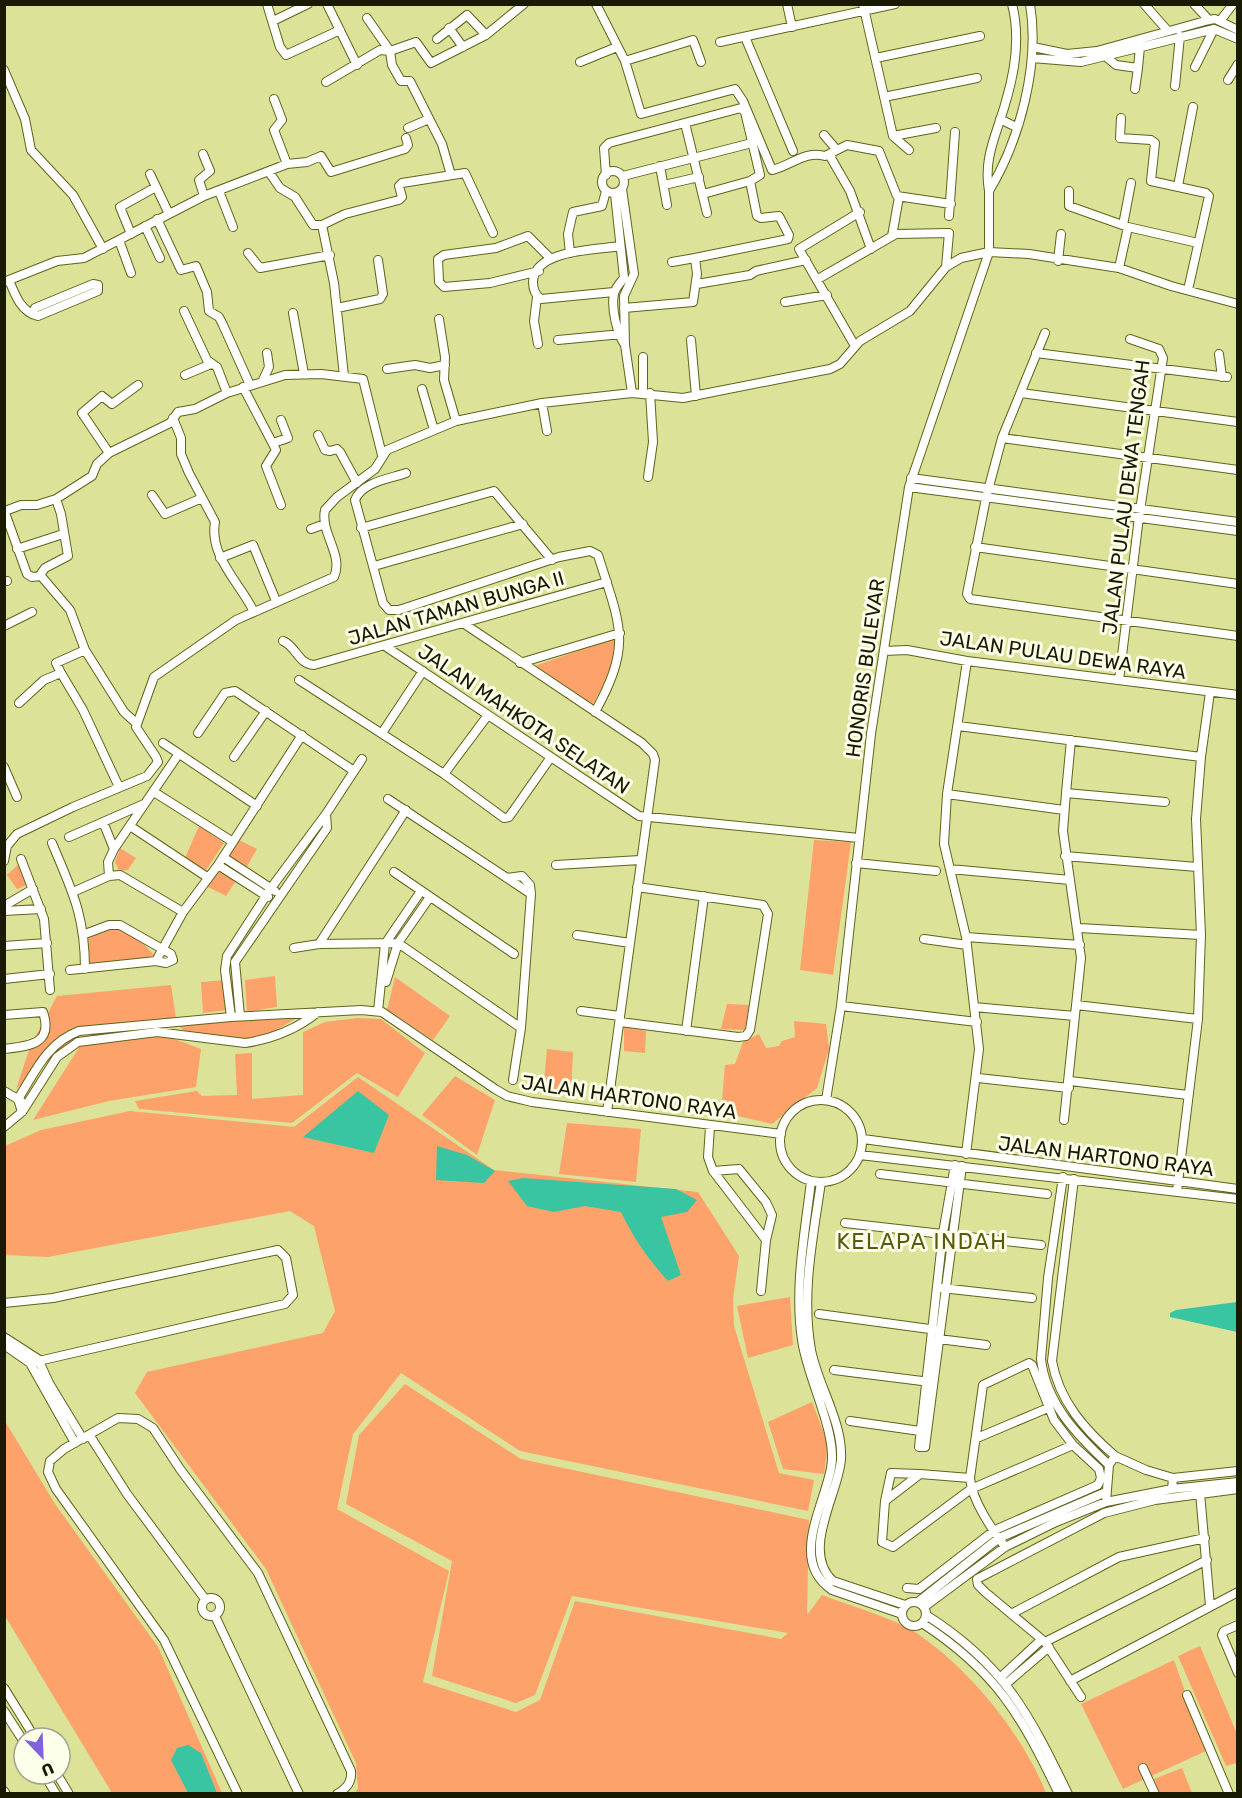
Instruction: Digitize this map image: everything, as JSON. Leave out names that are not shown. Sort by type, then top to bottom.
[{"type":"street","points":[[267,4],[280,47],[286,55],[340,30]]},
{"type":"street","points":[[273,21],[308,4]]},
{"type":"street","points":[[327,4],[357,65]]},
{"type":"street","points":[[326,82],[380,50],[390,51],[418,42],[432,63],[486,35],[524,4]]},
{"type":"street","points":[[596,4],[625,60],[640,112],[644,114],[734,89],[743,101],[772,170],[805,157],[817,154],[825,156],[847,145],[880,151],[895,195],[951,204]]},
{"type":"street","points":[[787,4],[792,27]]},
{"type":"street","points":[[720,42],[792,27],[864,8],[895,4]]},
{"type":"street","name":"HONORIS BULEVAR","points":[[826,1100],[841,1006],[859,838],[884,651],[909,487],[989,252],[989,191],[986,167],[1007,99],[1017,39],[1012,4]]},
{"type":"street","points":[[989,191],[1001,171],[1023,107],[1033,47],[1034,28],[1030,4]]},
{"type":"street","points":[[1144,4],[1164,34]]},
{"type":"street","points":[[1221,21],[1233,4]]},
{"type":"street","points":[[1199,6],[1209,20]]},
{"type":"street","points":[[864,8],[893,136],[909,150]]},
{"type":"street","points":[[436,39],[467,15],[486,35]]},
{"type":"street","points":[[368,18],[390,51],[392,65],[401,81],[410,81],[442,144],[451,175]]},
{"type":"street","points":[[1033,47],[1068,54],[1087,52],[1164,34],[1209,20],[1221,21],[1238,30]]},
{"type":"street","points":[[449,28],[463,47]]},
{"type":"street","points":[[1032,58],[1072,63],[1140,47],[1164,34],[1180,36],[1214,29],[1238,39]]},
{"type":"street","points":[[1195,67],[1214,29]]},
{"type":"street","points":[[876,58],[980,36]]},
{"type":"street","points":[[1175,86],[1180,36]]},
{"type":"street","points":[[745,37],[793,151]]},
{"type":"street","points":[[625,60],[693,40],[700,62]]},
{"type":"street","points":[[580,62],[617,47]]},
{"type":"street","points":[[1135,88],[1140,47]]},
{"type":"street","points":[[1105,57],[1116,65],[1138,68]]},
{"type":"street","points":[[1228,80],[1238,64]]},
{"type":"street","points":[[4,70],[25,119],[31,150],[73,195],[103,249]]},
{"type":"street","points":[[884,97],[977,78]]},
{"type":"street","points":[[274,99],[282,120],[274,130],[287,164]]},
{"type":"street","points":[[1178,186],[1193,107]]},
{"type":"street","points":[[623,334],[624,296],[634,274],[612,193],[602,183],[608,171],[604,152],[606,145],[741,108],[745,112],[761,173],[759,177],[750,181],[703,194]]},
{"type":"street","points":[[1121,118],[1120,138],[1155,143],[1150,180],[1206,193],[1209,196],[1188,290]]},
{"type":"street","points":[[408,128],[429,119]]},
{"type":"street","points":[[1000,119],[1016,127]]},
{"type":"street","points":[[685,123],[707,213]]},
{"type":"street","points":[[893,136],[936,128]]},
{"type":"street","points":[[949,216],[955,132]]},
{"type":"street","points":[[824,135],[834,151]]},
{"type":"street","points":[[32,314],[35,308],[93,284],[98,285],[98,291],[38,316],[32,314],[18,301],[7,281],[57,261],[78,260],[204,196],[287,164],[307,162],[321,156],[331,172],[405,149],[408,145],[406,138]]},
{"type":"street","points":[[570,253],[568,234],[573,212],[600,207],[626,177],[752,143]]},
{"type":"street","points":[[834,151],[831,158],[860,212],[864,235],[871,249]]},
{"type":"street","points":[[203,154],[210,171],[199,180],[204,196]]},
{"type":"street","points":[[660,166],[667,205]]},
{"type":"street","points":[[608,171],[617,172],[626,177]]},
{"type":"street","points":[[269,172],[280,188],[295,197],[313,225],[322,225],[345,214],[399,200],[402,197],[399,186],[402,183],[467,174],[493,233]]},
{"type":"street","points":[[150,174],[168,213]]},
{"type":"street","points":[[664,184],[699,177]]},
{"type":"street","points":[[672,262],[788,239],[789,235],[779,216],[761,218],[757,216],[750,181]]},
{"type":"street","points":[[1119,268],[1131,183]]},
{"type":"street","points":[[131,234],[120,207],[156,188]]},
{"type":"street","points":[[219,191],[233,227]]},
{"type":"street","points":[[1070,191],[1069,206],[1125,226],[1198,243]]},
{"type":"street","points":[[612,193],[624,278],[614,292],[613,303],[623,334],[632,393]]},
{"type":"street","points":[[892,236],[898,197]]},
{"type":"street","points":[[855,346],[799,247],[860,212]]},
{"type":"street","points":[[157,219],[181,270],[196,266],[207,292],[209,311],[219,317],[223,325],[273,443],[275,453],[266,466],[281,505]]},
{"type":"street","points":[[322,225],[330,255],[344,375]]},
{"type":"street","points":[[145,226],[160,258]]},
{"type":"street","points":[[818,279],[901,233],[949,233],[946,267]]},
{"type":"street","points":[[1058,261],[1061,234]]},
{"type":"street","points":[[538,271],[490,284],[444,287],[439,282],[438,259],[444,255],[496,248],[528,236],[550,258]]},
{"type":"street","points":[[119,240],[131,273]]},
{"type":"street","points":[[538,344],[534,321],[537,297],[533,284],[538,271],[550,258],[620,246]]},
{"type":"street","points":[[135,722],[150,681],[217,632],[253,610],[334,577],[337,567],[325,524],[326,510],[337,497],[375,469],[382,455],[393,447],[456,421],[542,403],[632,393],[646,393],[667,398],[696,396],[818,372],[840,364],[855,346],[910,310],[946,267],[962,258],[989,252],[1029,254],[1058,261],[1119,268],[1238,304]]},
{"type":"street","points":[[248,253],[260,268],[330,255]]},
{"type":"street","points":[[624,308],[693,302],[697,284],[696,258]]},
{"type":"street","points":[[337,308],[378,301],[381,297],[378,260]]},
{"type":"street","points":[[697,284],[750,275],[756,271],[806,260]]},
{"type":"street","points":[[537,297],[544,299],[614,292]]},
{"type":"street","points":[[785,302],[827,295]]},
{"type":"street","points":[[184,310],[211,364],[217,367],[227,393]]},
{"type":"street","points":[[293,313],[304,374]]},
{"type":"street","points":[[439,319],[445,365],[444,380],[456,421]]},
{"type":"street","points":[[1045,333],[1002,438],[988,488],[967,594],[970,598],[1238,636]]},
{"type":"street","points":[[558,340],[623,334]]},
{"type":"street","name":"JALAN PULAU DEWA TENGAH","points":[[1119,680],[1147,458],[1163,358],[1159,349],[1130,339]]},
{"type":"street","points":[[690,340],[696,396]]},
{"type":"street","points":[[263,380],[269,367],[267,353]]},
{"type":"street","points":[[1036,353],[1224,377],[1219,354]]},
{"type":"street","points":[[643,357],[653,442],[648,477]]},
{"type":"street","points":[[185,375],[211,364]]},
{"type":"street","points":[[387,369],[416,365],[430,368],[445,365]]},
{"type":"street","points":[[56,499],[61,514],[68,556],[43,569],[40,574],[29,576],[17,549],[5,511],[21,505],[42,504],[56,499],[92,476],[97,464],[109,453],[170,423],[180,411],[195,409],[227,393],[263,380],[304,374],[344,375],[361,378],[364,381],[382,455]]},
{"type":"street","points":[[109,453],[82,413],[102,396],[112,404],[138,385]]},
{"type":"street","points":[[422,389],[434,430]]},
{"type":"street","points":[[1021,393],[1238,422]]},
{"type":"street","points":[[542,403],[547,431]]},
{"type":"street","points":[[173,418],[181,438],[182,456],[215,522],[213,531],[220,558],[240,585],[253,610]]},
{"type":"street","points":[[273,443],[289,437],[281,420]]},
{"type":"street","points":[[318,435],[326,451],[338,450],[357,483]]},
{"type":"street","points":[[1002,438],[1238,470]]},
{"type":"street","points":[[406,473],[360,490],[355,500],[383,603],[386,608],[393,611],[584,551],[595,552],[598,555],[620,633],[615,668],[594,712]]},
{"type":"street","points":[[912,478],[988,488],[1238,531]]},
{"type":"street","points":[[909,487],[986,498],[1238,522]]},
{"type":"street","points":[[361,528],[494,491],[552,560]]},
{"type":"street","points":[[152,495],[165,514],[201,498]]},
{"type":"street","points":[[311,529],[325,524]]},
{"type":"street","points":[[374,566],[523,524]]},
{"type":"street","points":[[17,549],[63,534]]},
{"type":"street","points":[[220,558],[252,545],[276,601]]},
{"type":"street","points":[[975,548],[1238,584]]},
{"type":"street","points":[[4,861],[6,844],[24,830],[147,776],[157,766],[156,758],[138,733],[135,722],[124,712],[85,650],[70,610],[40,574]]},
{"type":"street","name":"JALAN TAMAN BUNGA II","points":[[283,641],[290,644],[302,661],[314,665],[607,582]]},
{"type":"street","points":[[4,626],[32,612]]},
{"type":"street","name":"JALAN MAHKOTA SELATAN","points":[[464,623],[520,663],[642,743],[653,754],[655,769],[646,817],[607,1112]]},
{"type":"street","points":[[520,663],[620,633]]},
{"type":"street","name":"JALAN MAHKOTA SELATAN","points":[[385,646],[627,809],[646,817],[859,838]]},
{"type":"street","points":[[85,650],[56,663],[83,710],[119,787]]},
{"type":"street","name":"JALAN PULAU DEWA RAYA","points":[[884,651],[902,653],[908,650],[935,657],[1238,695]]},
{"type":"street","points":[[966,1155],[978,1078],[979,1049],[966,941],[944,844],[947,794],[967,661]]},
{"type":"street","points":[[382,733],[423,671]]},
{"type":"street","points":[[19,703],[44,680],[61,673]]},
{"type":"street","points":[[299,680],[444,774],[507,818],[551,757]]},
{"type":"street","points":[[198,733],[228,692],[235,691],[354,771]]},
{"type":"street","points":[[1177,1191],[1197,1019],[1201,936],[1196,819],[1201,757],[1210,692]]},
{"type":"street","points":[[234,757],[266,711]]},
{"type":"street","points":[[444,774],[488,715]]},
{"type":"street","points":[[958,726],[1201,757]]},
{"type":"street","points":[[156,961],[183,912],[218,865],[302,735]]},
{"type":"street","points":[[1064,1120],[1070,1085],[1080,945],[1079,928],[1065,856],[1064,810],[1071,740]]},
{"type":"street","points":[[163,743],[257,806]]},
{"type":"street","points":[[109,876],[109,858],[114,849],[178,755]]},
{"type":"street","points":[[231,1017],[225,961],[268,892],[326,814],[362,759]]},
{"type":"street","points":[[4,767],[17,797]]},
{"type":"street","points":[[154,792],[233,842]]},
{"type":"street","points":[[1066,793],[1165,802]]},
{"type":"street","points":[[947,794],[1064,810]]},
{"type":"street","points":[[388,799],[531,894],[521,1028],[513,1080]]},
{"type":"street","points":[[69,837],[146,804]]},
{"type":"street","points":[[319,944],[406,810]]},
{"type":"street","points":[[240,1016],[235,962],[277,897],[327,828],[326,814]]},
{"type":"street","points":[[103,822],[114,849]]},
{"type":"street","points":[[130,826],[207,877]]},
{"type":"street","points":[[52,843],[73,892],[85,934],[85,969]]},
{"type":"street","points":[[1065,856],[1197,867]]},
{"type":"street","points":[[223,857],[268,892]]},
{"type":"street","points":[[21,859],[41,909],[51,990]]},
{"type":"street","points":[[556,865],[640,860]]},
{"type":"street","points":[[856,863],[936,871]]},
{"type":"street","points":[[218,865],[277,897]]},
{"type":"street","points":[[950,869],[1070,880]]},
{"type":"street","points":[[394,872],[514,954]]},
{"type":"street","points":[[73,892],[109,876],[124,876],[183,912]]},
{"type":"street","points":[[581,1011],[742,1038],[749,1033],[768,914],[764,905],[637,887]]},
{"type":"street","points":[[4,906],[33,889]]},
{"type":"street","points":[[380,1011],[386,944],[421,891]]},
{"type":"street","points":[[686,1030],[704,896]]},
{"type":"street","points":[[380,1011],[398,943],[430,897]]},
{"type":"street","points":[[4,911],[41,909]]},
{"type":"street","points":[[69,970],[156,961],[166,963],[173,960],[171,954],[120,925],[109,925],[85,934]]},
{"type":"street","points":[[1079,928],[1201,936]]},
{"type":"street","points":[[577,935],[630,943]]},
{"type":"street","points":[[924,939],[1080,945]]},
{"type":"street","points":[[4,946],[47,943]]},
{"type":"street","points":[[294,948],[319,944],[398,943],[521,1028]]},
{"type":"street","points":[[4,979],[50,974]]},
{"type":"street","points":[[1076,1005],[1197,1019]]},
{"type":"street","points":[[841,1006],[977,1022]]},
{"type":"street","points":[[974,1007],[1075,1016]]},
{"type":"street","points":[[18,1099],[41,1060],[54,1045],[67,1036],[94,1029],[240,1016],[380,1011]]},
{"type":"street","name":"JALAN HARTONO RAYA","points":[[380,1011],[507,1096],[710,1127],[781,1134]]},
{"type":"street","points":[[4,1015],[43,1012],[45,1031],[39,1042],[32,1046],[4,1049]]},
{"type":"street","points":[[4,1127],[24,1108],[57,1057],[72,1044],[105,1036],[174,1033],[223,1041],[260,1041],[296,1027],[318,1012]]},
{"type":"street","points":[[172,1022],[174,1033]]},
{"type":"street","points":[[978,1078],[1188,1095]]},
{"type":"street","points":[[4,1090],[18,1099],[24,1108]]},
{"type":"street","points":[[826,1100],[848,1109],[861,1128],[863,1139],[860,1155],[845,1174],[821,1182],[812,1181],[790,1167],[782,1152],[781,1134],[789,1115],[797,1108],[806,1103],[826,1100]]},
{"type":"street","points":[[710,1127],[708,1157],[713,1171],[766,1240]]},
{"type":"street","name":"JALAN HARTONO RAYA","points":[[863,1139],[966,1155],[1238,1189]]},
{"type":"street","name":"JALAN HARTONO RAYA","points":[[860,1155],[1238,1199]]},
{"type":"street","points":[[956,1183],[943,1233],[942,1288],[940,1335],[930,1382],[920,1431],[918,1447],[924,1447],[930,1382],[932,1329],[942,1288],[952,1235],[958,1165]]},
{"type":"street","points":[[713,1171],[739,1170],[748,1177],[772,1215],[766,1240],[761,1291]]},
{"type":"street","points":[[880,1174],[1047,1194]]},
{"type":"street","name":"JALAN HARTONO RAYA","points":[[1063,1177],[1045,1308],[1042,1371],[1065,1419],[1110,1465]]},
{"type":"street","name":"JALAN HARTONO RAYA","points":[[1074,1179],[1052,1361],[1054,1373],[1075,1415],[1090,1435],[1115,1455],[1146,1470],[1173,1478]]},
{"type":"street","points":[[812,1181],[800,1274],[800,1327],[806,1362],[832,1445],[833,1459],[813,1530],[812,1562],[822,1584],[832,1590],[902,1614],[908,1625],[1005,1547],[1056,1522],[1106,1502],[1172,1489],[1238,1482]]},
{"type":"street","points":[[821,1182],[806,1303],[812,1353],[841,1452],[840,1469],[829,1503],[820,1546],[821,1560],[827,1576],[832,1581],[923,1612],[958,1637],[1004,1680],[1037,1729],[1068,1794]]},
{"type":"street","points":[[845,1223],[1041,1245]]},
{"type":"street","points":[[4,1303],[53,1298],[278,1250],[286,1258],[293,1295],[285,1304],[34,1361]]},
{"type":"street","points":[[942,1288],[1032,1298]]},
{"type":"street","points":[[819,1314],[932,1329],[940,1335],[986,1345]]},
{"type":"street","points":[[4,1337],[34,1361],[86,1437],[205,1599]]},
{"type":"street","points":[[4,1346],[34,1361],[75,1443]]},
{"type":"street","points":[[907,1588],[919,1589],[995,1530],[1098,1485],[1101,1473],[1097,1465],[1073,1445],[1048,1408],[1032,1365],[1029,1363],[983,1385],[970,1478],[971,1489],[995,1530],[999,1538],[1005,1547]]},
{"type":"street","points":[[834,1370],[930,1382]]},
{"type":"street","points":[[977,1438],[1048,1408]]},
{"type":"street","points":[[238,1794],[159,1632],[56,1489],[48,1472],[50,1461],[75,1443],[123,1417],[138,1419],[153,1428],[180,1469],[258,1573],[351,1771],[352,1779],[337,1794]]},
{"type":"street","points":[[850,1422],[920,1431]]},
{"type":"street","points":[[970,1478],[891,1473],[880,1537],[882,1542],[894,1547],[971,1489],[1073,1445]]},
{"type":"street","points":[[1106,1502],[1110,1465],[1115,1455]]},
{"type":"street","points":[[1172,1489],[1173,1478],[1238,1471]]},
{"type":"street","points":[[885,1501],[920,1474]]},
{"type":"street","points":[[1081,1697],[1045,1643],[978,1585],[978,1579],[1104,1513],[1155,1500],[1238,1490]]},
{"type":"street","points":[[923,1612],[999,1538],[1106,1492]]},
{"type":"street","points":[[1200,1493],[1210,1606]]},
{"type":"street","points":[[1011,1614],[1119,1557],[1205,1538]]},
{"type":"street","points":[[1004,1680],[1045,1643],[1207,1560]]},
{"type":"street","points":[[1070,1681],[1238,1592]]},
{"type":"street","points":[[205,1599],[202,1605],[203,1612],[208,1616],[215,1616]]},
{"type":"street","points":[[205,1599],[218,1600],[220,1608],[215,1616]]},
{"type":"street","points":[[902,1614],[905,1605]]},
{"type":"street","points":[[923,1612],[1000,1690],[1020,1718],[1059,1794]]},
{"type":"street","points":[[215,1616],[299,1794]]},
{"type":"street","points":[[1237,1672],[1222,1635],[1224,1631],[1238,1625]]},
{"type":"street","points":[[4,1688],[28,1726]]},
{"type":"street","points":[[1187,1695],[1229,1794]]},
{"type":"street","points":[[4,1711],[14,1726]]},
{"type":"street","points":[[1143,1768],[1155,1794]]},
{"type":"shaded area","points":[[617,637],[611,672],[593,704],[532,667]]},
{"type":"shaded area","points":[[199,826],[224,843],[206,870],[185,858]]},
{"type":"shaded area","points":[[239,840],[257,849],[246,868],[228,855]]},
{"type":"shaded area","points":[[814,840],[851,842],[833,975],[800,970]]},
{"type":"shaded area","points":[[120,848],[136,858],[128,870],[119,871],[115,862]]},
{"type":"shaded area","points":[[19,864],[27,885],[17,889],[7,875]]},
{"type":"shaded area","points":[[216,869],[237,879],[226,896],[206,886]]},
{"type":"shaded area","points":[[113,927],[136,936],[156,957],[90,964],[88,935]]},
{"type":"shaded area","points":[[275,976],[277,1007],[247,1012],[245,980]]},
{"type":"shaded area","points":[[395,977],[450,1016],[433,1040],[387,1010]]},
{"type":"shaded area","points":[[226,980],[227,1010],[203,1013],[201,982]]},
{"type":"shaded area","points":[[171,985],[176,1018],[82,1033],[16,1089],[30,1047],[57,996]]},
{"type":"shaded area","points":[[727,1004],[749,1005],[745,1030],[721,1029]]},
{"type":"shaded area","points":[[239,1018],[297,1018],[264,1037],[229,1041],[192,1038],[179,1026]]},
{"type":"shaded area","points":[[357,1018],[381,1019],[425,1053],[398,1097],[357,1073],[292,1123],[139,1109],[135,1101],[197,1091],[202,1096],[237,1095],[235,1054],[252,1053],[252,1099],[303,1095],[303,1032],[325,1022]]},
{"type":"shaded area","points":[[794,1021],[826,1024],[829,1049],[817,1088],[772,1124],[721,1112],[725,1065],[735,1064],[743,1042],[759,1034],[766,1048],[779,1046],[782,1041],[795,1037]]},
{"type":"shaded area","points":[[624,1027],[646,1031],[645,1053],[624,1051]]},
{"type":"shaded area","points":[[156,1032],[201,1049],[196,1087],[109,1101],[33,1120],[80,1046]]},
{"type":"shaded area","points":[[547,1049],[573,1052],[571,1095],[543,1092]]},
{"type":"shaded area","points":[[455,1076],[495,1100],[477,1155],[422,1115]]},
{"type":"shaded area","points":[[358,1077],[494,1170],[698,1192],[739,1256],[733,1299],[734,1326],[779,1473],[814,1480],[808,1511],[520,1451],[401,1373],[353,1434],[337,1509],[449,1571],[423,1682],[516,1712],[540,1700],[575,1601],[781,1639],[788,1633],[572,1596],[535,1695],[516,1703],[432,1676],[452,1561],[346,1504],[359,1435],[405,1384],[521,1459],[809,1520],[807,1615],[822,1595],[870,1612],[915,1632],[955,1664],[992,1704],[1023,1748],[1046,1793],[355,1793],[358,1788],[356,1763],[266,1569],[135,1393],[147,1372],[323,1333],[335,1311],[314,1226],[290,1211],[48,1257],[5,1255],[5,1146],[41,1130],[130,1111],[294,1127]]},
{"type":"shaded area","points":[[567,1123],[641,1129],[636,1182],[559,1174]]},
{"type":"shaded area","points":[[790,1297],[793,1345],[748,1358],[737,1306]]},
{"type":"shaded area","points":[[812,1402],[828,1444],[824,1474],[783,1469],[768,1422]]},
{"type":"shaded area","points":[[5,1421],[55,1504],[158,1647],[222,1793],[112,1793],[5,1616]]},
{"type":"shaded area","points":[[1200,1646],[1237,1734],[1237,1763],[1226,1766],[1178,1656]]},
{"type":"shaded area","points":[[1174,1660],[1206,1751],[1123,1789],[1081,1704]]},
{"type":"shaded area","points":[[1182,1768],[1192,1793],[1159,1793],[1154,1779]]},
{"type":"water","points":[[358,1091],[389,1115],[374,1153],[303,1137]]},
{"type":"water","points":[[437,1146],[467,1155],[495,1171],[484,1183],[436,1180]]},
{"type":"water","points":[[523,1178],[676,1189],[697,1200],[687,1212],[661,1217],[681,1275],[668,1281],[642,1248],[621,1212],[585,1206],[554,1212],[527,1206],[508,1181]]},
{"type":"water","points":[[1237,1302],[1237,1332],[1170,1317],[1170,1313],[1176,1310]]},
{"type":"water","points":[[188,1745],[201,1753],[217,1793],[188,1793],[171,1760],[177,1748]]},
{"type":"district","name":"KELAPA INDAH","points":[[922,1241]]}]
